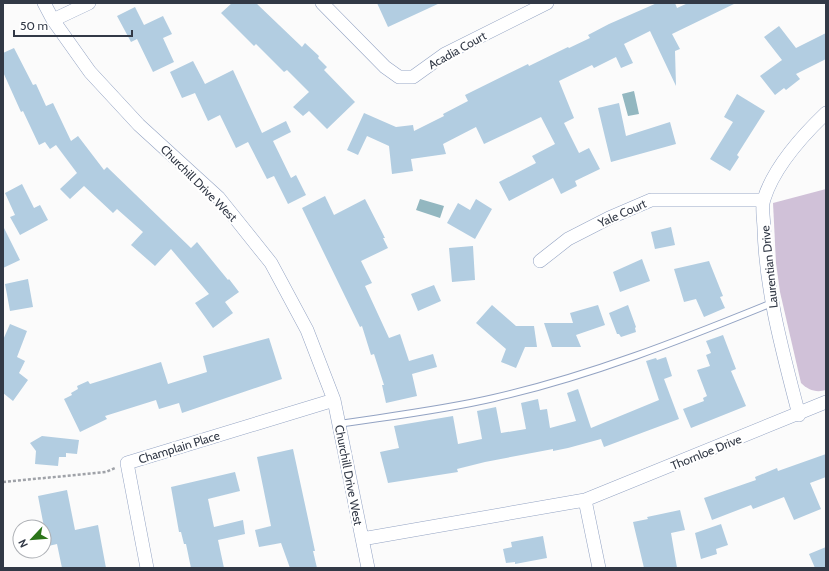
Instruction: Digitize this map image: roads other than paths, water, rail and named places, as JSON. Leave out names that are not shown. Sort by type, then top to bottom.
[{"type":"street","name":"Churchill Drive West","points":[[44,3],[53,20],[90,72],[139,125],[219,198],[271,262],[307,330],[334,400],[368,568]]},
{"type":"street","points":[[53,20],[89,3]]},
{"type":"street","name":"Acadia Court","points":[[322,3],[385,67],[399,77],[413,77],[445,54],[547,3]]},
{"type":"street","name":"Laurentian Drive","points":[[799,415],[775,322],[765,253],[763,200],[782,164],[803,135],[826,113]]},
{"type":"street","name":"Yale Court","points":[[540,261],[568,239],[609,218],[651,200],[763,200]]},
{"type":"street","name":"Champlain Place","points":[[147,568],[126,463],[334,400]]},
{"type":"street","name":"Thornloe Drive","points":[[362,539],[585,500],[799,415],[826,402]]},
{"type":"street","points":[[585,500],[599,568]]},
{"type":"lane","points":[[339,424],[494,398],[578,376],[666,346],[772,303]]},
{"type":"water","points":[[634,91],[639,114],[628,116],[622,94]]},
{"type":"water","points":[[420,199],[444,206],[440,218],[416,210]]}]
